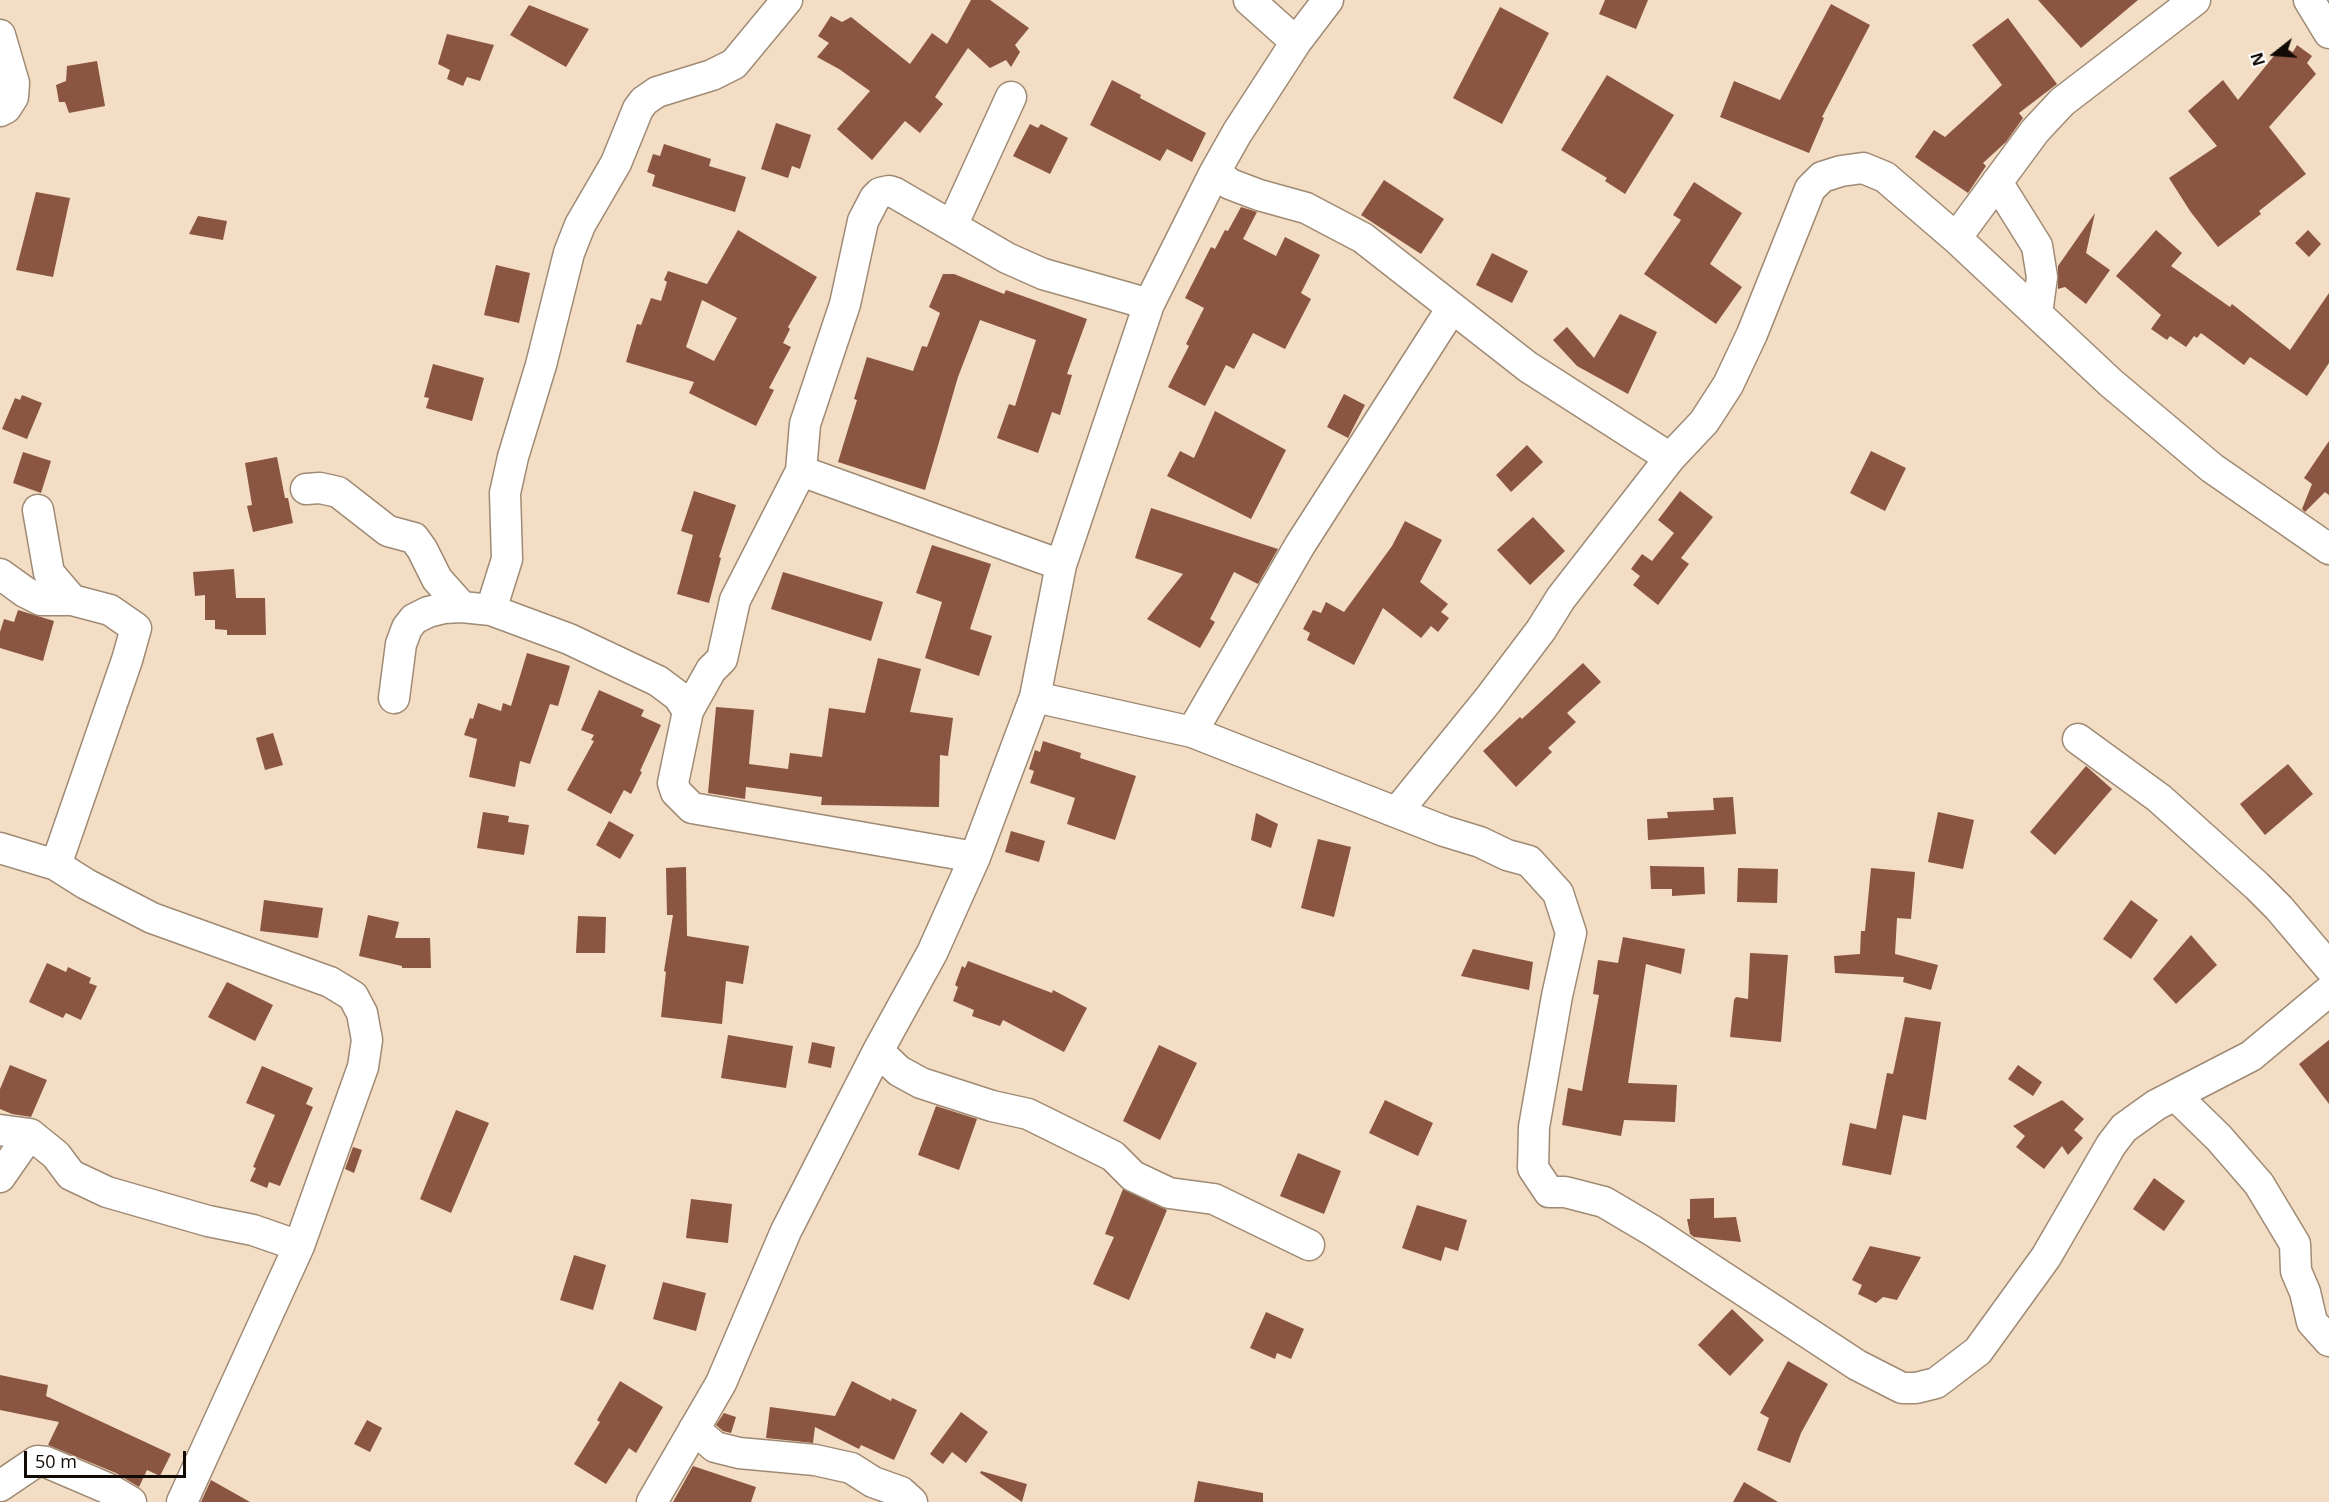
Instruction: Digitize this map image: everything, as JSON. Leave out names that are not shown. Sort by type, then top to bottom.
[{"type":"street","points":[[476,608],[507,559],[505,494],[569,253],[580,225],[616,163],[638,110],[644,101],[657,92],[712,75],[734,64],[787,0]]},
{"type":"street","points":[[1249,0],[1296,42]]},
{"type":"street","points":[[652,1502],[721,1383],[786,1231],[932,953],[975,857],[1035,697],[1061,565],[1149,304],[1237,133],[1296,42],[1328,0]]},
{"type":"street","points":[[1956,238],[2035,131],[2061,102],[2195,0]]},
{"type":"street","points":[[2309,0],[2329,33]]},
{"type":"street","points":[[0,35],[14,83],[13,97],[6,108],[0,111]]},
{"type":"street","points":[[952,226],[1011,96]]},
{"type":"street","points":[[1397,812],[1500,685],[1541,630],[1561,598],[1671,458],[1704,422],[1728,385],[1752,334],[1810,189],[1822,177],[1841,171],[1863,168],[1885,177],[1956,238],[2111,383],[2212,468],[2329,549]]},
{"type":"street","points":[[1215,172],[1230,184],[1306,208],[1363,238],[1528,367],[1671,458]]},
{"type":"street","points":[[1997,182],[2037,246],[2042,277],[2037,314]]},
{"type":"street","points":[[975,857],[692,808],[676,792],[673,783],[688,711],[711,670],[722,659],[735,600],[801,471],[805,424],[845,304],[862,220],[880,193],[889,191],[1007,258],[1042,274],[1149,304]]},
{"type":"street","points":[[1192,732],[1300,545],[1452,308]]},
{"type":"street","points":[[801,471],[1061,565]]},
{"type":"street","points":[[306,489],[320,488],[338,492],[388,531],[414,538],[437,579],[476,608],[569,639],[658,681],[678,696],[688,711]]},
{"type":"street","points":[[38,510],[49,573],[72,600]]},
{"type":"street","points":[[0,574],[25,592],[41,600],[72,600],[110,610],[136,628],[120,682],[56,865]]},
{"type":"street","points":[[394,698],[401,644],[407,628],[414,619],[428,612],[476,608]]},
{"type":"street","points":[[1035,697],[1192,732],[1444,831],[1529,861],[1558,893],[1571,933],[1557,996],[1534,1127],[1533,1168],[1549,1192],[1565,1191],[1604,1202],[1653,1231],[1857,1365],[1902,1388],[1916,1388],[1936,1383],[1978,1351],[2046,1257],[2110,1145],[2124,1128],[2156,1105],[2251,1056],[2329,990]]},
{"type":"street","points":[[2078,739],[2159,798],[2257,886],[2280,908],[2329,967]]},
{"type":"street","points":[[0,848],[56,865],[86,884],[152,918],[330,982],[353,996],[362,1013],[367,1040],[363,1067],[299,1246],[182,1502]]},
{"type":"street","points":[[878,1052],[899,1071],[921,1083],[992,1106],[1028,1114],[1113,1156],[1132,1176],[1169,1193],[1214,1199],[1309,1245]]},
{"type":"street","points":[[2176,1096],[2219,1138],[2259,1184],[2295,1244],[2296,1271],[2305,1292],[2312,1322],[2329,1341]]},
{"type":"street","points":[[0,1130],[30,1134],[56,1155],[71,1174],[107,1192],[208,1221],[254,1230],[299,1246]]},
{"type":"street","points":[[0,1177],[30,1134]]},
{"type":"street","points":[[694,1429],[714,1447],[739,1453],[815,1460],[851,1468],[873,1482],[901,1492],[912,1502]]},
{"type":"street","points":[[0,1486],[37,1461],[46,1462],[131,1502]]},
{"type":"building","points":[[971,0],[990,0],[1029,28],[1015,45],[1020,52],[1011,67],[1006,60],[990,68],[968,48],[935,97],[943,104],[920,133],[905,121],[872,160],[837,129],[870,91],[817,57],[829,43],[818,36],[831,16],[842,22],[851,17],[910,64],[932,33],[947,44]]},
{"type":"building","points":[[1605,0],[1648,0],[1636,29],[1599,14]]},
{"type":"building","points":[[2038,0],[2138,0],[2081,48]]},
{"type":"building","points":[[1831,4],[1870,25],[1822,117],[1824,118],[1809,153],[1720,117],[1734,81],[1780,100]]},
{"type":"building","points":[[529,5],[589,29],[566,67],[510,35]]},
{"type":"building","points":[[1500,7],[1549,33],[1502,124],[1453,98]]},
{"type":"building","points":[[2008,18],[2057,84],[2019,113],[2023,118],[2006,142],[1983,163],[1986,166],[1968,193],[1915,157],[1934,130],[1945,137],[2002,85],[1972,45]]},
{"type":"building","points":[[447,34],[494,45],[480,81],[467,77],[463,86],[447,79],[450,70],[438,64]]},
{"type":"building","points":[[2297,45],[2312,56],[2307,63],[2316,74],[2269,127],[2306,174],[2259,211],[2261,214],[2218,247],[2190,211],[2169,178],[2217,146],[2188,111],[2223,80],[2238,100],[2282,46],[2293,52]]},
{"type":"building","points":[[97,61],[105,106],[69,113],[65,102],[59,102],[56,85],[66,81],[67,66]]},
{"type":"building","points":[[1607,75],[1674,115],[1625,194],[1605,181],[1607,178],[1561,150]]},
{"type":"building","points":[[1112,80],[1141,95],[1140,98],[1206,133],[1192,162],[1167,149],[1160,161],[1090,125]]},
{"type":"building","points":[[776,123],[811,135],[800,169],[792,166],[788,178],[761,169]]},
{"type":"building","points":[[1030,124],[1038,128],[1041,124],[1068,138],[1050,174],[1013,156]]},
{"type":"building","points":[[664,144],[711,159],[709,166],[746,177],[735,212],[652,186],[655,175],[647,172],[653,154],[660,156]]},
{"type":"building","points":[[1384,180],[1444,219],[1421,254],[1361,215]]},
{"type":"building","points":[[1694,182],[1742,213],[1710,264],[1742,287],[1716,324],[1644,274],[1681,220],[1673,215]]},
{"type":"building","points":[[36,192],[70,198],[53,277],[16,270]]},
{"type":"building","points":[[1241,207],[1257,212],[1243,239],[1276,256],[1285,237],[1320,255],[1301,293],[1311,299],[1285,349],[1253,333],[1234,369],[1226,365],[1205,406],[1168,387],[1189,346],[1186,344],[1204,308],[1185,298],[1211,247],[1215,249]]},
{"type":"building","points":[[2095,213],[2086,253],[2110,270],[2086,304],[2065,287],[2058,289],[2058,266]]},
{"type":"building","points":[[198,216],[227,221],[223,240],[189,234]]},
{"type":"building","points":[[738,230],[817,277],[788,327],[790,329],[783,343],[791,347],[769,388],[774,390],[756,426],[689,393],[694,382],[626,362],[637,324],[641,325],[651,298],[661,301],[667,282],[664,280],[668,271],[707,284]],"holes":[[[702,300],[737,318],[714,361],[686,347]]]},
{"type":"building","points":[[2156,230],[2182,253],[2171,266],[2230,307],[2232,304],[2290,350],[2329,293],[2329,363],[2307,396],[2250,357],[2244,365],[2201,333],[2197,338],[2194,336],[2186,347],[2170,336],[2167,340],[2151,329],[2161,315],[2116,276]]},
{"type":"building","points":[[2308,230],[2321,244],[2309,257],[2295,243]]},
{"type":"building","points":[[1492,253],[1528,271],[1512,303],[1476,285]]},
{"type":"building","points":[[496,265],[530,273],[519,323],[484,315]]},
{"type":"building","points":[[943,274],[954,274],[1004,294],[1006,290],[1087,319],[1067,374],[1072,375],[1060,415],[1052,412],[1038,453],[997,438],[1009,404],[1015,406],[1036,340],[980,320],[958,377],[925,490],[838,462],[857,400],[854,399],[867,357],[913,371],[922,346],[927,347],[940,313],[929,307]]},
{"type":"building","points":[[1620,314],[1657,332],[1628,394],[1577,366],[1553,340],[1567,327],[1594,358]]},
{"type":"building","points":[[433,364],[484,378],[472,421],[426,408],[429,398],[424,397]]},
{"type":"building","points":[[1344,394],[1365,405],[1348,438],[1327,427]]},
{"type":"building","points":[[22,395],[42,403],[27,439],[2,429],[15,398],[20,400]]},
{"type":"building","points":[[1215,411],[1286,450],[1251,519],[1167,476],[1180,451],[1194,458]]},
{"type":"building","points":[[2329,441],[2329,495],[2325,492],[2305,512],[2302,509],[2312,484],[2304,478]]},
{"type":"building","points":[[1527,445],[1543,462],[1511,492],[1496,475]]},
{"type":"building","points":[[1871,451],[1906,468],[1885,511],[1850,493]]},
{"type":"building","points":[[23,452],[51,461],[41,493],[13,483]]},
{"type":"building","points":[[277,457],[285,498],[288,498],[293,523],[253,532],[247,506],[252,505],[245,463]]},
{"type":"building","points":[[694,491],[736,505],[719,557],[721,558],[709,603],[677,594],[693,535],[681,531]]},
{"type":"building","points":[[1680,491],[1713,517],[1681,558],[1689,564],[1658,605],[1633,585],[1640,576],[1631,569],[1642,554],[1652,561],[1674,533],[1658,520]]},
{"type":"building","points":[[1151,508],[1278,549],[1258,584],[1234,572],[1210,619],[1215,622],[1200,648],[1147,619],[1183,574],[1135,558]]},
{"type":"building","points":[[1533,517],[1565,551],[1530,585],[1497,550]]},
{"type":"building","points":[[1405,521],[1442,540],[1420,582],[1448,604],[1441,612],[1449,618],[1438,632],[1431,626],[1421,638],[1383,608],[1354,665],[1307,640],[1310,633],[1303,629],[1313,610],[1321,613],[1326,602],[1344,612],[1392,546]]},
{"type":"building","points":[[932,545],[991,564],[970,629],[992,636],[979,676],[925,658],[942,602],[916,593]]},
{"type":"building","points":[[234,569],[236,598],[265,598],[266,635],[227,635],[227,630],[215,629],[215,620],[205,620],[205,595],[195,596],[193,572]]},
{"type":"building","points":[[783,572],[883,602],[871,641],[771,609]]},
{"type":"building","points":[[18,610],[54,621],[43,661],[0,648],[0,632],[4,619],[14,622]]},
{"type":"building","points":[[527,653],[570,666],[558,706],[550,704],[530,764],[520,761],[515,787],[469,777],[477,739],[464,735],[470,718],[473,719],[478,703],[501,711],[503,703],[511,706]]},
{"type":"building","points":[[878,658],[921,669],[910,712],[953,718],[948,756],[940,755],[939,807],[821,805],[822,797],[746,787],[745,799],[708,793],[716,707],[754,710],[749,764],[788,769],[790,753],[822,757],[829,708],[865,713]]},
{"type":"building","points":[[1583,663],[1601,682],[1567,713],[1576,722],[1548,748],[1552,752],[1516,787],[1483,751]]},
{"type":"building","points":[[599,690],[644,710],[641,716],[661,725],[631,794],[624,790],[611,814],[567,790],[594,741],[591,740],[594,735],[581,730]]},
{"type":"building","points":[[273,733],[283,765],[265,770],[256,738]]},
{"type":"building","points":[[1043,741],[1081,753],[1080,758],[1136,776],[1115,840],[1067,824],[1075,798],[1030,783],[1034,771],[1029,769],[1035,750],[1040,752]]},
{"type":"building","points":[[2288,764],[2313,794],[2265,835],[2240,804]]},
{"type":"building","points":[[2086,766],[2112,789],[2055,855],[2030,832]]},
{"type":"building","points":[[1733,797],[1736,834],[1648,840],[1647,819],[1668,818],[1667,812],[1714,810],[1713,798]]},
{"type":"building","points":[[483,812],[509,816],[508,822],[529,825],[524,855],[477,848]]},
{"type":"building","points":[[1938,812],[1974,820],[1963,869],[1928,862]]},
{"type":"building","points":[[1256,813],[1278,824],[1271,848],[1251,840]]},
{"type":"building","points":[[609,821],[634,835],[620,859],[596,845]]},
{"type":"building","points":[[1011,831],[1045,841],[1039,862],[1005,852]]},
{"type":"building","points":[[1318,839],[1351,847],[1334,917],[1301,908]]},
{"type":"building","points":[[1650,866],[1704,867],[1705,894],[1672,896],[1672,889],[1651,889]]},
{"type":"building","points":[[686,867],[687,936],[749,946],[743,984],[726,981],[722,1024],[661,1017],[666,972],[664,971],[673,915],[667,915],[666,868]]},
{"type":"building","points":[[1738,868],[1778,869],[1777,903],[1737,902]]},
{"type":"building","points":[[1871,868],[1915,872],[1911,919],[1897,918],[1895,954],[1938,965],[1931,990],[1903,982],[1904,977],[1835,973],[1834,956],[1860,954],[1861,931],[1865,931]]},
{"type":"building","points":[[264,900],[323,908],[318,938],[260,931]]},
{"type":"building","points":[[2131,900],[2158,920],[2131,959],[2103,939]]},
{"type":"building","points":[[368,915],[399,922],[395,938],[430,938],[431,968],[402,968],[402,966],[359,956]]},
{"type":"building","points":[[578,916],[606,917],[605,953],[576,953]]},
{"type":"building","points":[[2191,935],[2217,965],[2176,1004],[2153,979]]},
{"type":"building","points":[[1623,937],[1685,949],[1681,974],[1646,964],[1628,1083],[1677,1085],[1675,1122],[1624,1120],[1621,1136],[1562,1125],[1568,1088],[1582,1091],[1599,995],[1593,994],[1598,960],[1618,963]]},
{"type":"building","points":[[1473,949],[1533,962],[1529,990],[1461,976]]},
{"type":"building","points":[[1750,953],[1788,955],[1781,1042],[1730,1037],[1734,1000],[1736,997],[1748,999]]},
{"type":"building","points":[[968,961],[1052,993],[1053,990],[1087,1008],[1064,1052],[1003,1020],[1000,1026],[972,1016],[974,1010],[953,1001],[958,987],[955,985],[962,966],[965,968]]},
{"type":"building","points":[[47,963],[66,972],[68,967],[91,978],[89,983],[97,986],[81,1020],[66,1013],[63,1018],[29,1002]]},
{"type":"building","points":[[227,982],[273,1005],[255,1041],[208,1017]]},
{"type":"building","points":[[1905,1017],[1941,1022],[1926,1120],[1903,1115],[1891,1175],[1842,1165],[1850,1123],[1876,1129],[1887,1073],[1893,1074]]},
{"type":"building","points":[[728,1035],[793,1046],[786,1088],[721,1078]]},
{"type":"building","points":[[2329,1040],[2329,1104],[2299,1064]]},
{"type":"building","points":[[812,1042],[835,1047],[831,1068],[808,1063]]},
{"type":"building","points":[[1159,1045],[1197,1063],[1160,1140],[1123,1121]]},
{"type":"building","points":[[10,1065],[47,1080],[31,1117],[12,1114],[0,1109],[0,1089]]},
{"type":"building","points":[[2018,1065],[2042,1082],[2033,1096],[2008,1079]]},
{"type":"building","points":[[262,1066],[313,1088],[306,1104],[313,1107],[280,1186],[269,1182],[267,1188],[250,1181],[256,1168],[253,1167],[275,1115],[246,1103]]},
{"type":"building","points":[[1385,1100],[1433,1123],[1418,1156],[1369,1133]]},
{"type":"building","points":[[2062,1100],[2084,1119],[2074,1130],[2083,1138],[2068,1155],[2062,1146],[2044,1169],[2016,1147],[2025,1136],[2013,1126]]},
{"type":"building","points":[[936,1106],[977,1119],[959,1170],[918,1155]]},
{"type":"building","points":[[456,1110],[489,1123],[451,1213],[420,1199]]},
{"type":"building","points":[[353,1147],[362,1150],[354,1173],[345,1169]]},
{"type":"building","points":[[1298,1153],[1341,1171],[1324,1214],[1280,1196]]},
{"type":"building","points":[[2154,1178],[2185,1201],[2164,1231],[2133,1209]]},
{"type":"building","points":[[1123,1189],[1167,1210],[1129,1300],[1093,1284],[1114,1237],[1105,1234]]},
{"type":"building","points":[[1714,1198],[1714,1218],[1736,1217],[1741,1242],[1694,1237],[1690,1234],[1687,1219],[1690,1219],[1690,1199]]},
{"type":"building","points":[[691,1199],[732,1204],[728,1243],[686,1238]]},
{"type":"building","points":[[1417,1205],[1467,1220],[1458,1251],[1445,1247],[1441,1261],[1402,1248]]},
{"type":"building","points":[[1870,1246],[1921,1257],[1897,1300],[1883,1297],[1876,1303],[1858,1294],[1862,1285],[1852,1280]]},
{"type":"building","points":[[574,1255],[606,1265],[593,1310],[560,1300]]},
{"type":"building","points":[[663,1282],[706,1293],[696,1331],[653,1319]]},
{"type":"building","points":[[1732,1309],[1764,1340],[1730,1376],[1698,1345]]},
{"type":"building","points":[[1266,1312],[1304,1329],[1291,1359],[1277,1353],[1275,1359],[1250,1348]]},
{"type":"building","points":[[1788,1361],[1828,1384],[1801,1433],[1790,1463],[1757,1450],[1769,1418],[1760,1413]]},
{"type":"building","points":[[0,1375],[48,1385],[46,1396],[171,1454],[160,1476],[147,1470],[139,1487],[116,1473],[48,1445],[59,1422],[0,1410]]},
{"type":"building","points":[[620,1381],[663,1407],[636,1453],[629,1448],[606,1484],[574,1464],[600,1422],[597,1420]]},
{"type":"building","points":[[852,1381],[891,1401],[892,1398],[917,1410],[894,1460],[861,1445],[859,1449],[815,1427],[813,1443],[766,1438],[770,1407],[835,1416]]},
{"type":"building","points":[[961,1412],[988,1432],[966,1463],[952,1452],[943,1464],[930,1454]]},
{"type":"building","points":[[724,1413],[736,1417],[731,1433],[723,1431],[716,1425]]},
{"type":"building","points":[[367,1420],[382,1428],[370,1452],[354,1444]]},
{"type":"building","points":[[693,1466],[756,1487],[751,1502],[673,1502]]},
{"type":"building","points":[[981,1471],[1027,1484],[1022,1502],[980,1473]]},
{"type":"building","points":[[211,1480],[250,1502],[201,1502]]},
{"type":"building","points":[[1198,1481],[1263,1493],[1263,1502],[1194,1502]]},
{"type":"building","points":[[1744,1482],[1778,1502],[1733,1502]]}]
